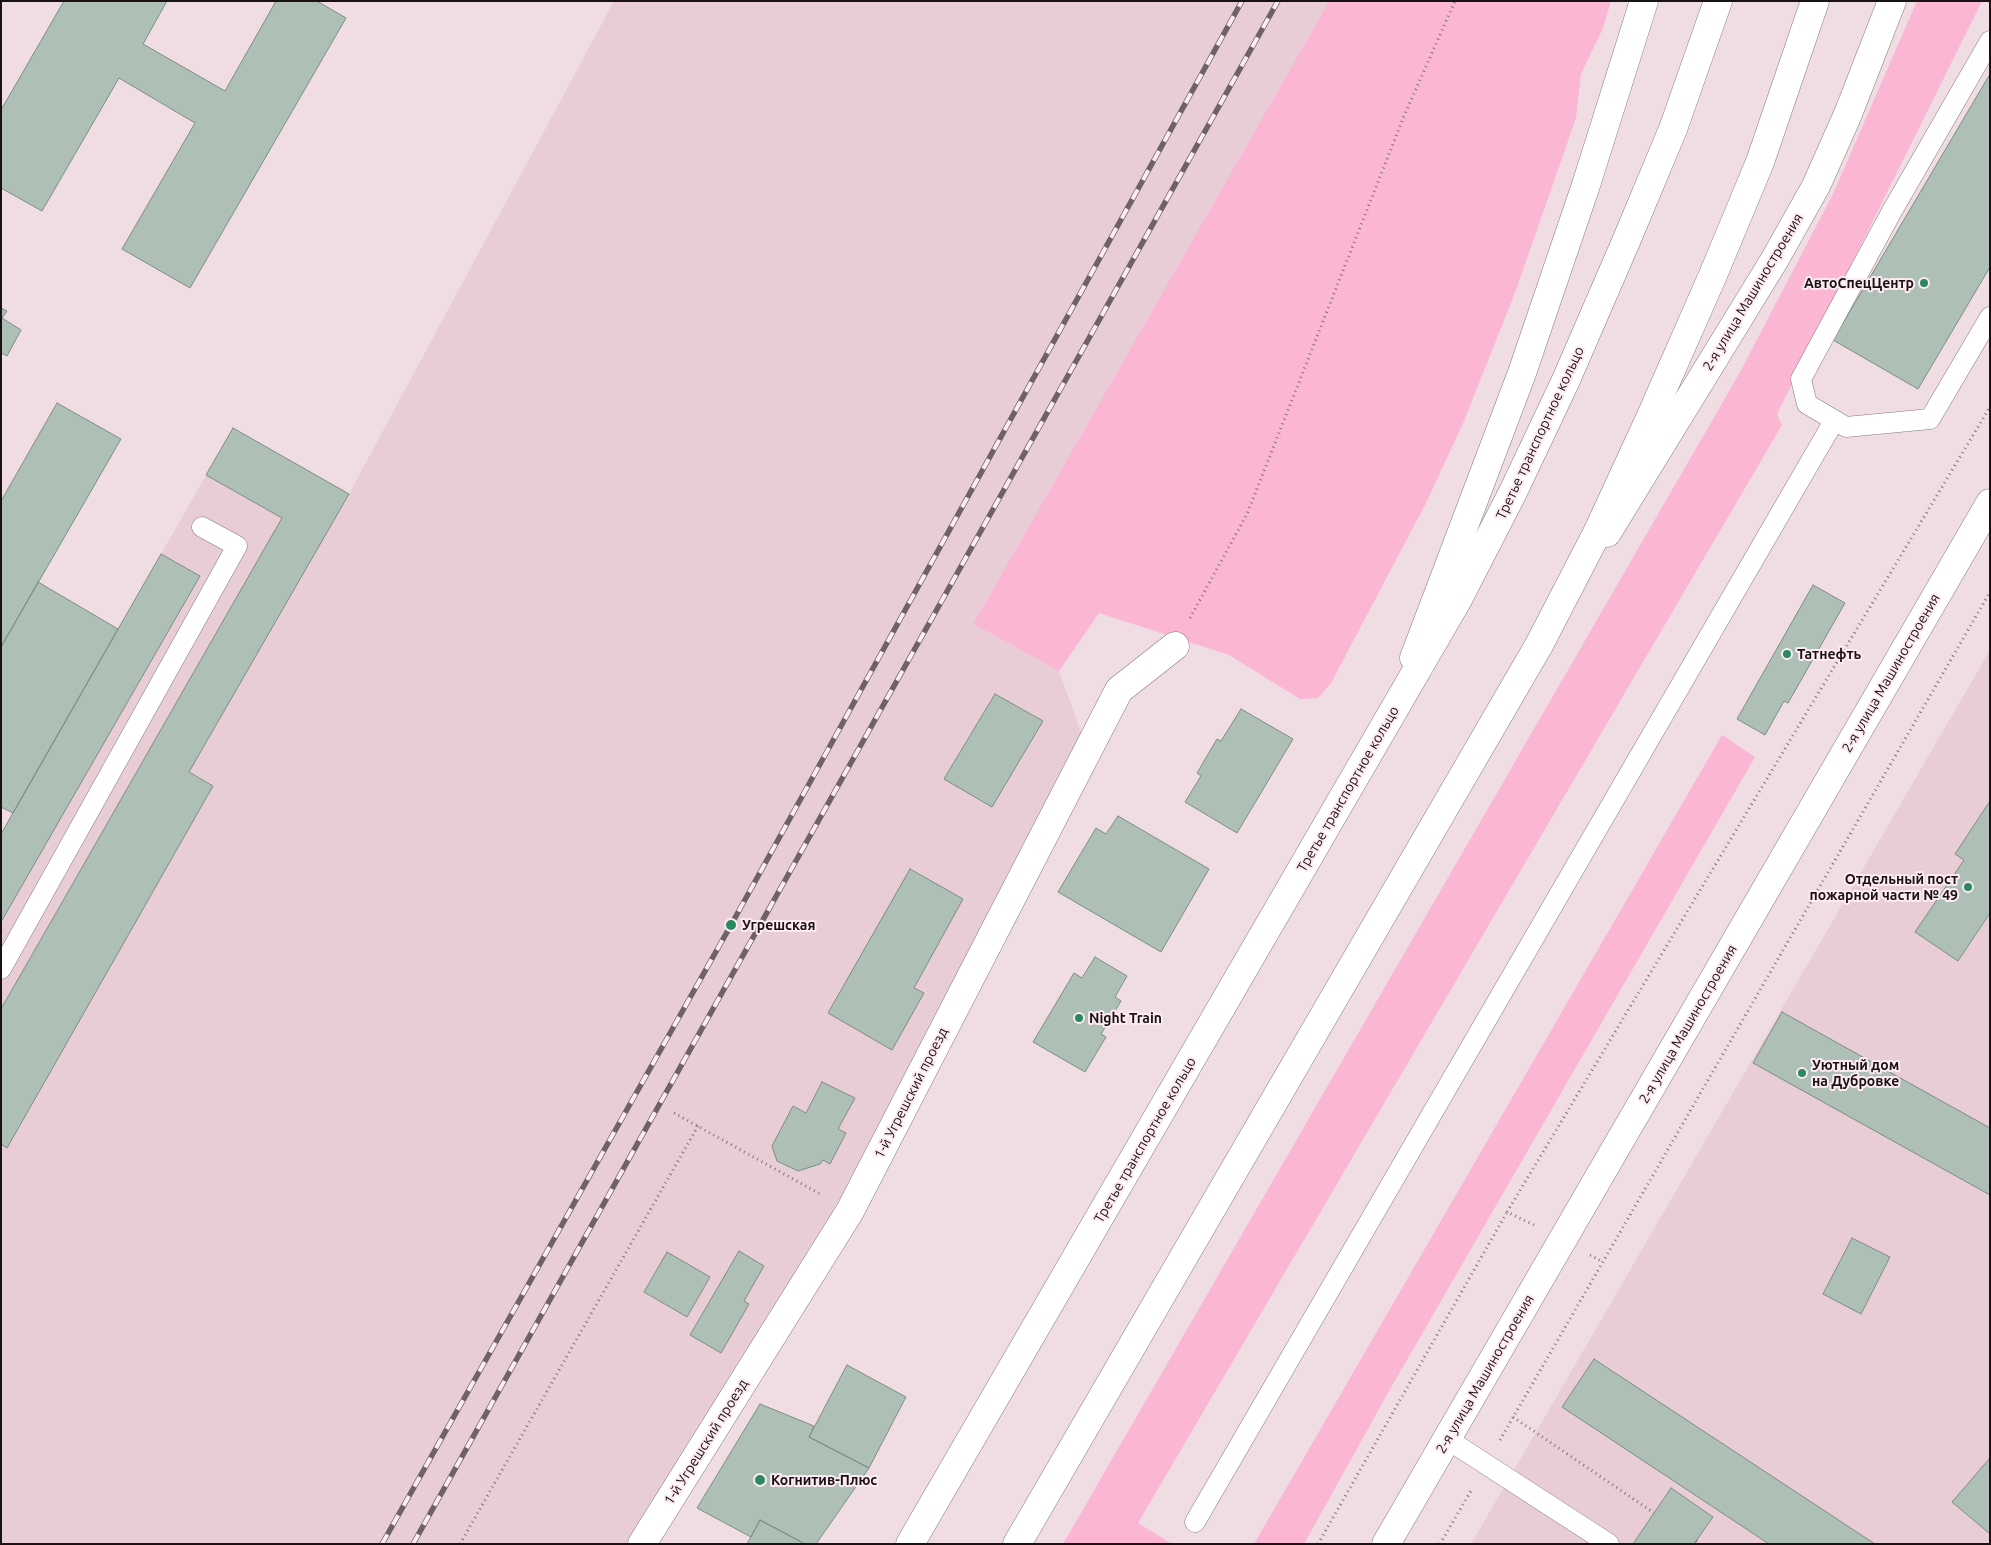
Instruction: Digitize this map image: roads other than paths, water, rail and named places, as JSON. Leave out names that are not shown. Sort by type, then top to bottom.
[{"type":"main road","points":[[1372,747],[1421,642],[1522,373],[1586,185],[1644,1]]},
{"type":"main road","name":"Третье транспортное кольцо","points":[[910,1544],[1457,601],[1513,492],[1566,380],[1673,129],[1718,1]]},
{"type":"main road","points":[[1017,1544],[1539,645],[1601,524],[1713,275],[1760,162],[1815,1]]},
{"type":"main road","name":"2-я улица Машиностроения","points":[[1539,645],[1775,259],[1816,186],[1848,114],[1892,1]]},
{"type":"main road","name":"2-я улица Машиностроения","points":[[1386,1544],[1990,503]]},
{"type":"main road","name":"1-й Угрешский проезд","points":[[642,1544],[850,1211],[1119,690],[1175,646]]},
{"type":"lane","points":[[1990,41],[1892,211],[1801,379],[1807,404],[1846,427],[1930,419],[1990,317]]},
{"type":"lane","points":[[1195,1522],[1834,421]]},
{"type":"lane","points":[[1,969],[237,546],[202,527]]},
{"type":"lane","points":[[1447,1439],[1608,1544]]},
{"type":"railway","points":[[382,1544],[731,925],[1242,1]]},
{"type":"railway","points":[[413,1544],[1278,1]]},
{"type":"place","name":"АвтоСпецЦентр","points":[[1924,283]]},
{"type":"place","name":"Татнефть","points":[[1787,654]]},
{"type":"place","name":"Отдельный пост пожарной части № 49","points":[[1968,887]]},
{"type":"place","name":"Угрешская","points":[[731,925]]},
{"type":"place","name":"Night Train","points":[[1079,1018]]},
{"type":"place","name":"Уютный дом на Дубровке","points":[[1802,1073]]},
{"type":"place","name":"Когнитив-Плюс","points":[[760,1480]]}]
